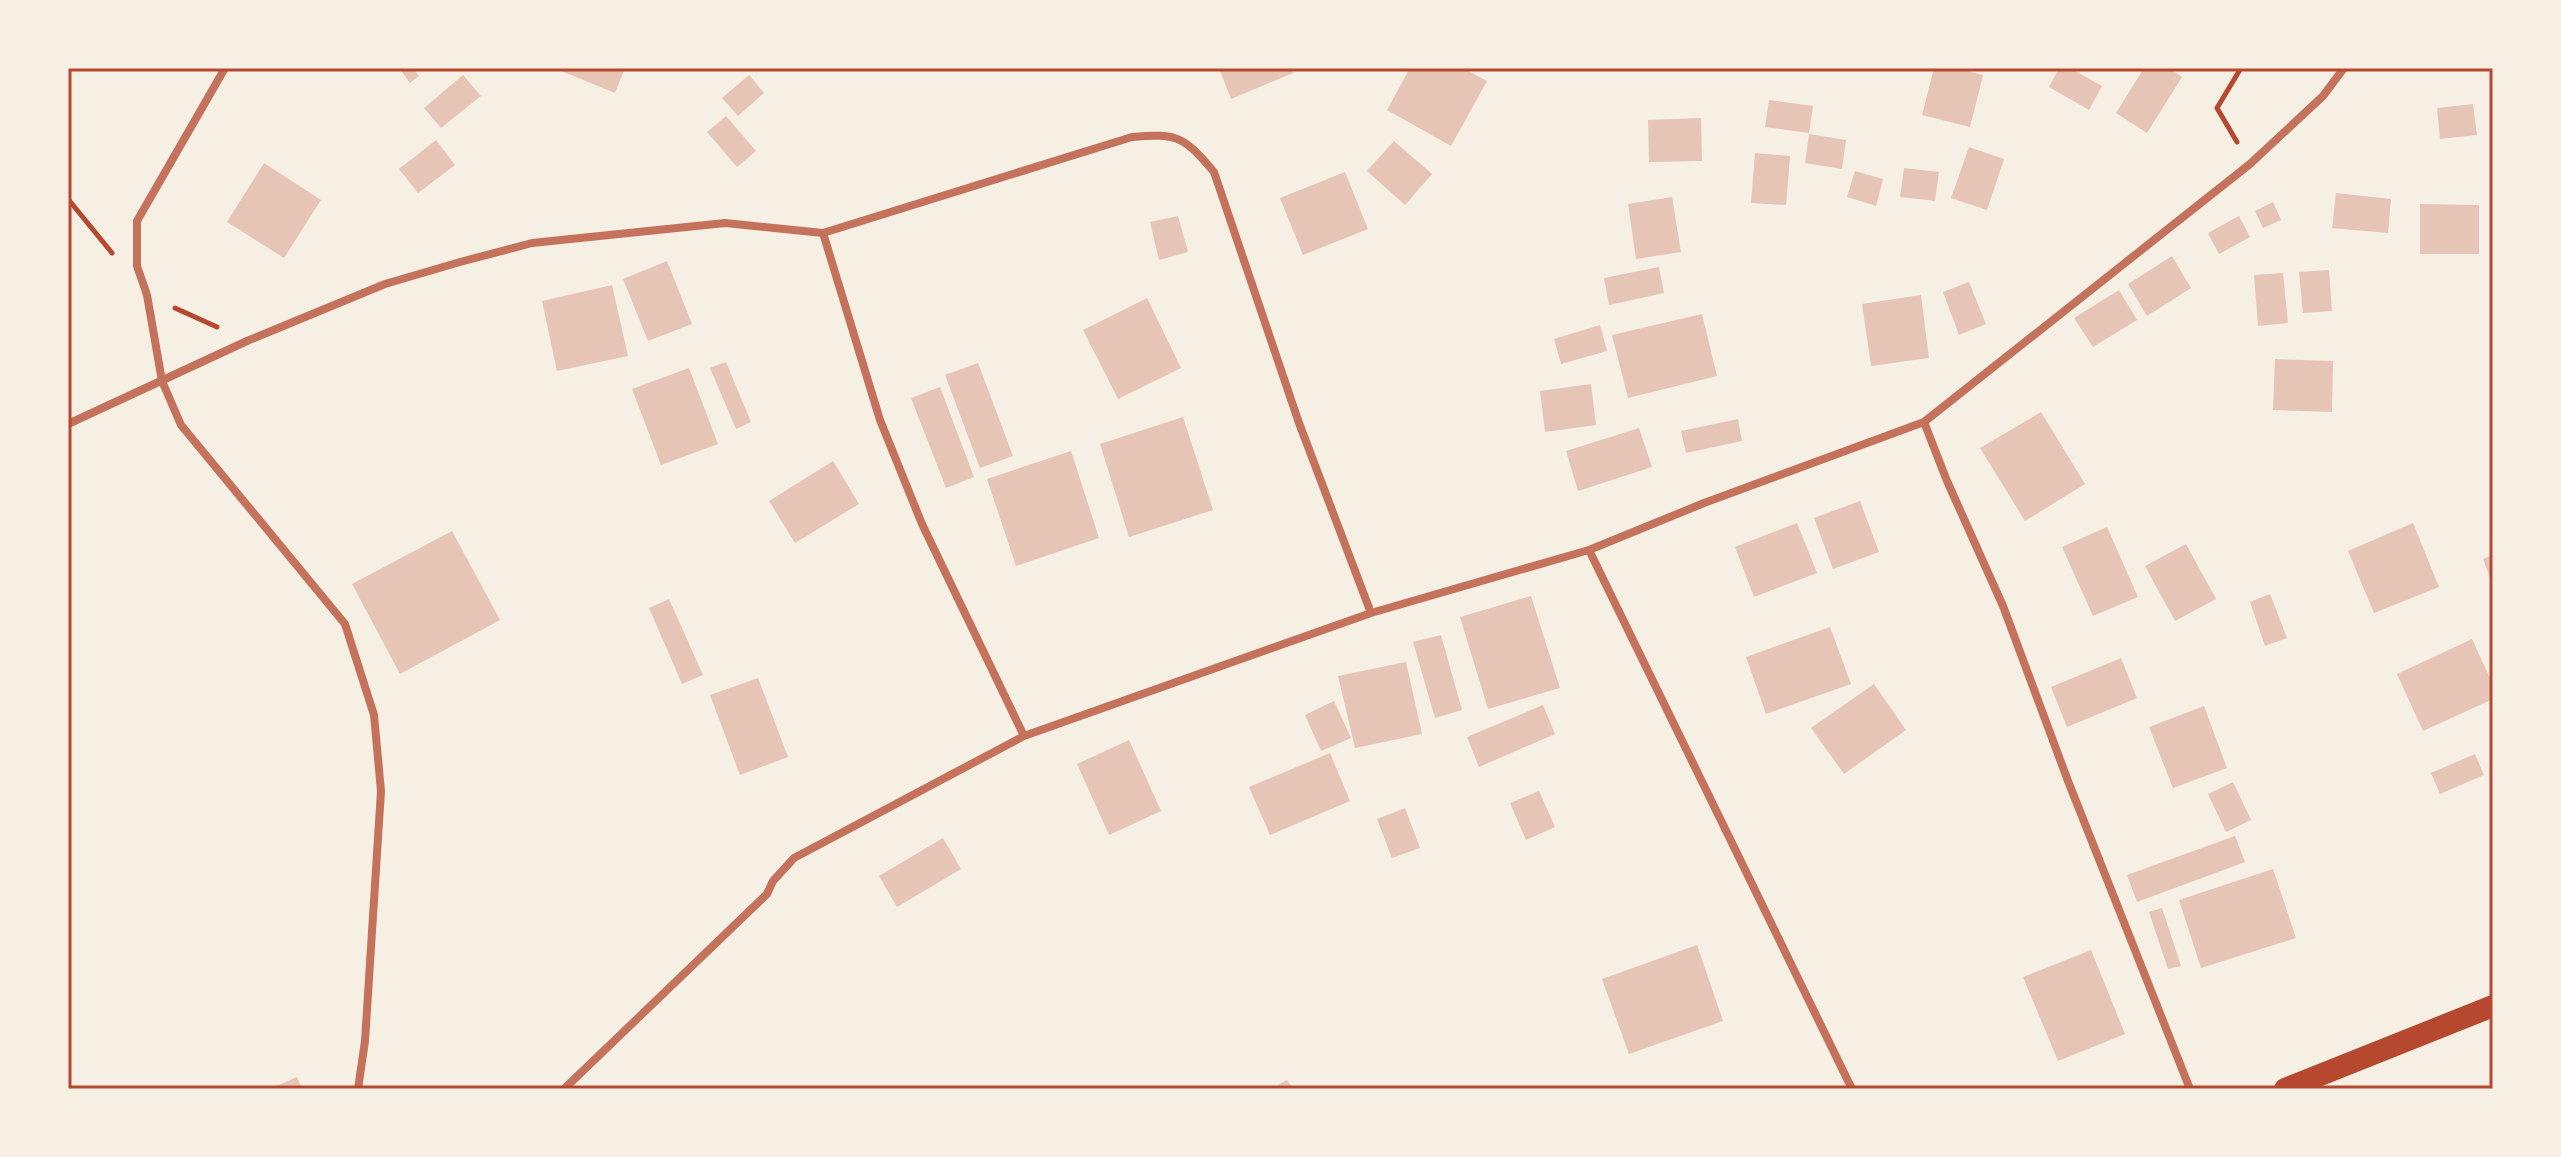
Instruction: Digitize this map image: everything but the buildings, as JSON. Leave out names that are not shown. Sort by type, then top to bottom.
[{"type":"highway","points":[[2285,1089],[2493,1006]]},
{"type":"street","points":[[225,68],[137,221],[137,266],[147,295],[162,381],[181,425],[345,624],[374,715],[381,791],[365,1041],[358,1089]]},
{"type":"street","points":[[564,1089],[767,894],[773,881],[794,858],[1024,736],[1371,613],[1589,550],[1704,503],[1924,422],[2250,164],[2323,96],[2344,68]]},
{"type":"street","points":[[68,424],[247,341],[385,284],[532,243],[725,223],[823,233],[1132,137],[1167,134],[1190,144],[1214,172],[1299,423],[1371,613]]},
{"type":"street","points":[[823,233],[880,420],[922,524],[1024,736]]},
{"type":"street","points":[[1924,422],[2003,606],[2068,781],[2190,1089]]},
{"type":"street","points":[[1589,550],[1852,1089]]},
{"type":"path","points":[[2241,68],[2217,108],[2250,164]]}]
